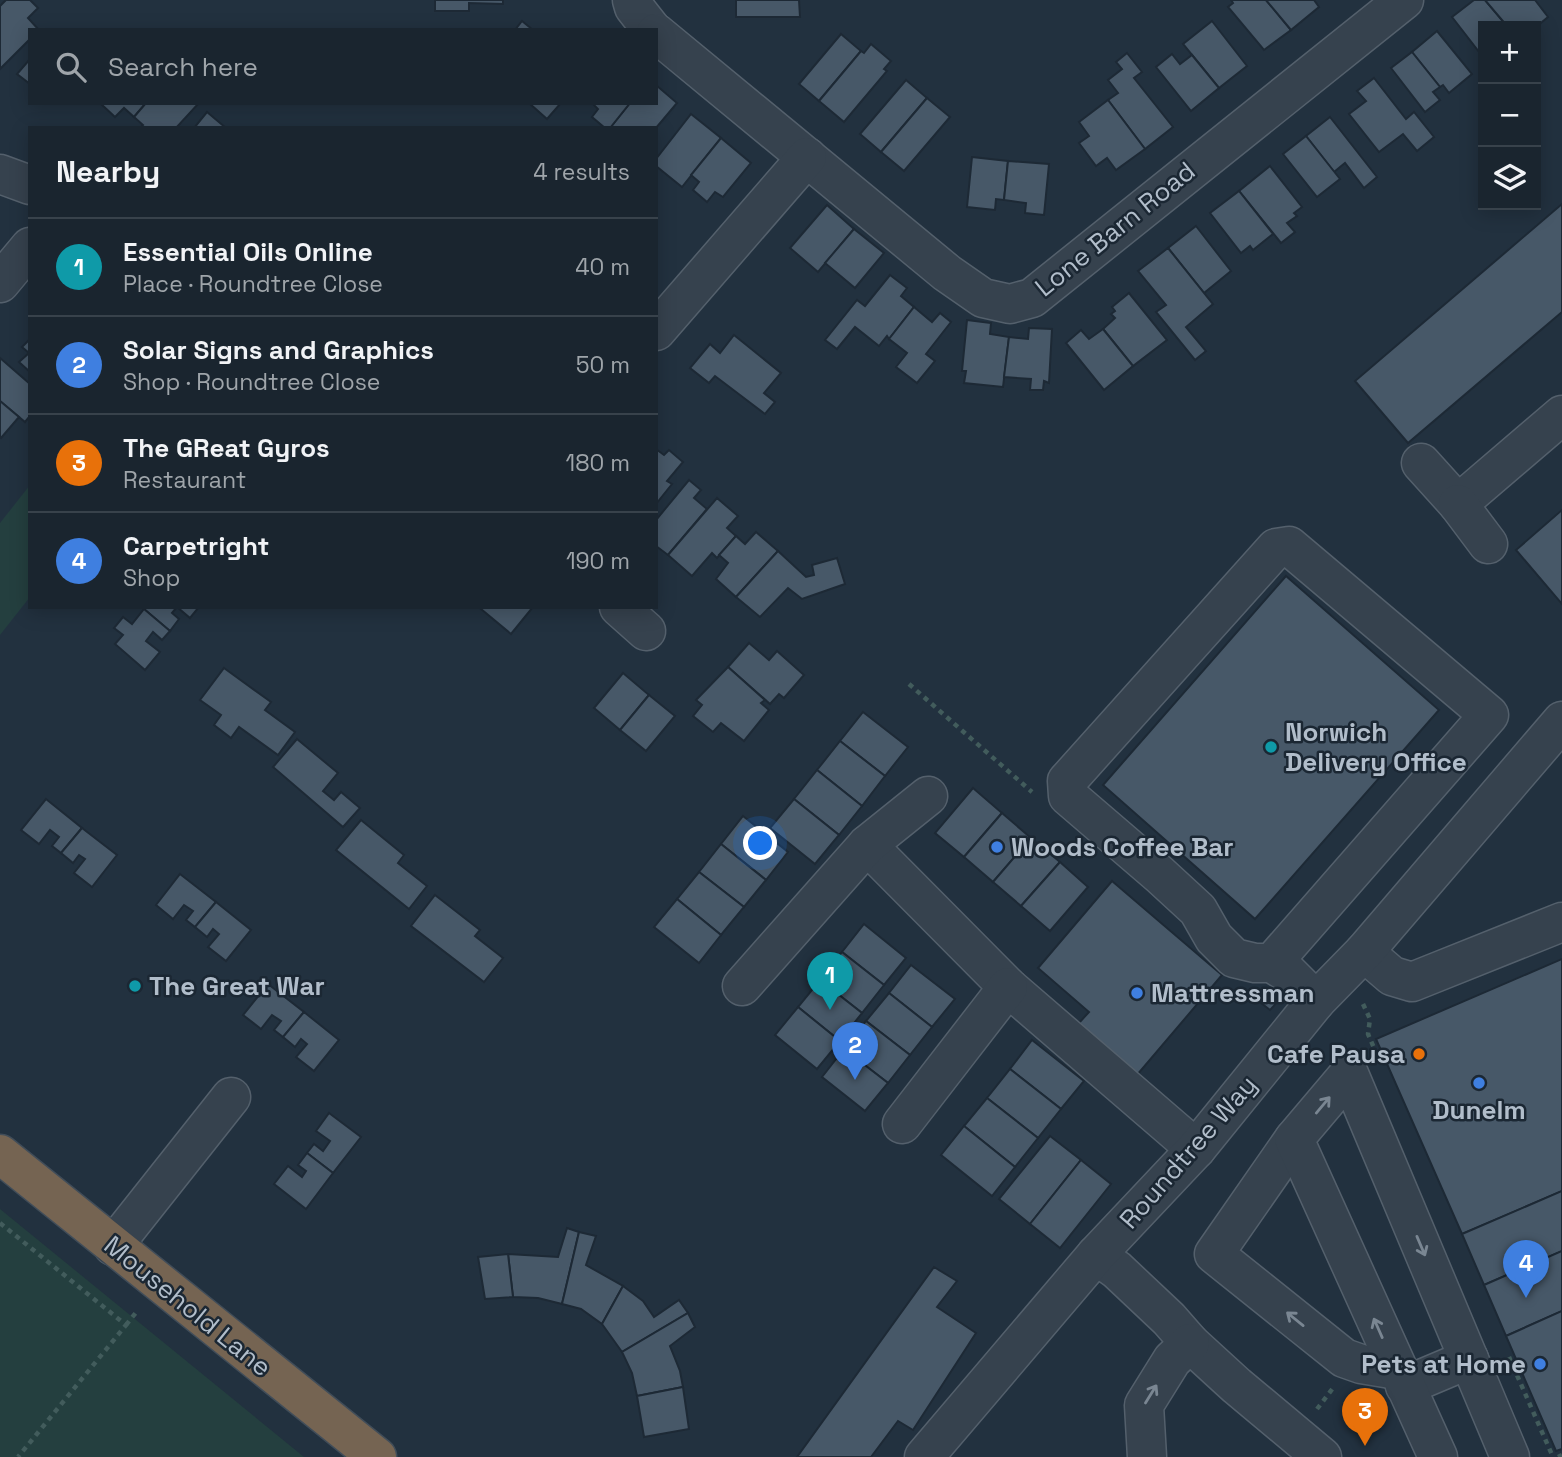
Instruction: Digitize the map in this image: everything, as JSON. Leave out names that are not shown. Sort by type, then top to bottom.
[{"type":"highway","name":"Mousehold Lane","points":[[0,1154],[377,1457]]},
{"type":"street","points":[[632,0],[650,28]]},
{"type":"street","name":"Lone Barn Road","points":[[658,35],[947,273],[983,298],[1010,304],[1032,298],[1404,0]]},
{"type":"street","points":[[658,329],[807,157]]},
{"type":"street","points":[[0,174],[28,185]]},
{"type":"street","points":[[0,283],[28,249]]},
{"type":"street","points":[[1458,504],[1562,415]]},
{"type":"street","points":[[1421,463],[1458,504],[1488,544]]},
{"type":"street","points":[[1272,963],[1489,715],[1289,546],[1276,548],[1067,781],[1068,796],[1198,910],[1214,938],[1234,958],[1255,963],[1272,963],[1288,973],[1316,1001]]},
{"type":"street","name":"Roundtree Way","points":[[925,1457],[1096,1255],[1196,1149],[1316,1001],[1364,952],[1562,721]]},
{"type":"street","points":[[741,986],[867,845],[928,796]]},
{"type":"street","points":[[867,845],[1009,987],[1196,1149]]},
{"type":"street","points":[[1364,952],[1392,976],[1412,982],[1562,922]]},
{"type":"street","points":[[902,1124],[1009,987]]},
{"type":"street","points":[[1469,1359],[1401,1378],[1344,1358],[1214,1254],[1294,1139],[1349,1074],[1469,1359],[1510,1457]]},
{"type":"street","points":[[113,1245],[231,1097]]},
{"type":"street","points":[[1294,1139],[1438,1457]]},
{"type":"street","points":[[1096,1255],[1135,1286],[1190,1343],[1322,1457]]},
{"type":"street","points":[[1147,1457],[1144,1405],[1172,1360],[1190,1343]]},
{"type":"path","points":[[909,684],[1054,811],[1068,796]]},
{"type":"path","points":[[0,1223],[125,1325],[18,1457]]},
{"type":"green space","points":[[28,488],[28,600],[0,635],[0,523]]},
{"type":"green space","points":[[0,1209],[304,1457],[0,1457]]},
{"type":"building","points":[[6,0],[30,0],[38,8],[28,18],[37,28],[28,28],[28,41],[0,69],[0,6]]},
{"type":"building","points":[[435,0],[503,0],[503,4],[469,3],[469,11],[435,11]]},
{"type":"building","points":[[736,0],[799,0],[800,17],[736,17]]},
{"type":"building","points":[[1231,0],[1266,0],[1291,30],[1264,50],[1228,7],[1233,3]]},
{"type":"building","points":[[1266,0],[1314,0],[1319,7],[1291,30]]},
{"type":"building","points":[[1474,0],[1485,0],[1503,21],[1478,21],[1478,51],[1452,17]]},
{"type":"building","points":[[1485,0],[1535,0],[1548,17],[1541,23],[1503,21]]},
{"type":"building","points":[[522,21],[531,28],[517,28]]},
{"type":"building","points":[[1212,21],[1247,66],[1219,88],[1183,44]]},
{"type":"building","points":[[1437,31],[1472,74],[1449,93],[1443,85],[1440,87],[1412,52]]},
{"type":"building","points":[[841,34],[861,51],[819,101],[799,84]]},
{"type":"building","points":[[871,44],[891,61],[884,69],[887,71],[844,122],[819,101],[861,51],[864,53]]},
{"type":"building","points":[[1412,52],[1440,87],[1433,92],[1440,100],[1425,112],[1391,68]]},
{"type":"building","points":[[1127,53],[1142,72],[1134,78],[1173,127],[1145,149],[1108,100],[1118,93],[1108,80],[1122,69],[1116,62]]},
{"type":"building","points":[[1172,54],[1180,64],[1192,55],[1219,88],[1191,111],[1156,67]]},
{"type":"building","points":[[28,61],[28,82],[17,74]]},
{"type":"building","points":[[1374,78],[1406,119],[1414,112],[1434,137],[1417,151],[1403,134],[1379,152],[1349,114],[1366,101],[1357,91]]},
{"type":"building","points":[[906,80],[927,98],[881,152],[860,134]]},
{"type":"building","points":[[658,87],[677,103],[658,126],[612,126],[628,105],[658,105]]},
{"type":"building","points":[[927,98],[950,117],[904,171],[881,152]]},
{"type":"building","points":[[1108,100],[1145,149],[1116,170],[1107,158],[1096,166],[1079,143],[1089,136],[1079,122]]},
{"type":"building","points":[[102,105],[144,105],[134,117],[124,108],[115,117]]},
{"type":"building","points":[[144,105],[197,105],[178,126],[142,126],[134,117]]},
{"type":"building","points":[[531,105],[559,105],[547,119]]},
{"type":"building","points":[[594,105],[628,105],[612,126],[603,126],[592,117],[598,109]]},
{"type":"building","points":[[207,112],[224,126],[196,126]]},
{"type":"building","points":[[691,114],[721,138],[682,187],[658,168],[658,156]]},
{"type":"building","points":[[1330,117],[1377,177],[1364,188],[1345,163],[1334,172],[1306,136]]},
{"type":"building","points":[[1306,136],[1340,179],[1317,197],[1283,154]]},
{"type":"building","points":[[721,138],[751,163],[723,197],[715,192],[707,202],[693,190],[699,182],[691,175]]},
{"type":"building","points":[[972,157],[1008,161],[1004,200],[996,199],[995,210],[967,207]]},
{"type":"building","points":[[1008,161],[1049,164],[1044,215],[1025,213],[1026,203],[1004,200]]},
{"type":"building","points":[[1270,166],[1302,207],[1294,213],[1297,216],[1287,223],[1295,232],[1281,243],[1239,191]]},
{"type":"building","points":[[1239,191],[1273,234],[1253,250],[1250,246],[1241,253],[1210,213]]},
{"type":"building","points":[[1562,204],[1562,312],[1408,443],[1355,381]]},
{"type":"building","points":[[827,205],[854,229],[818,272],[790,248]]},
{"type":"building","points":[[1196,226],[1231,271],[1204,293],[1168,248]]},
{"type":"building","points":[[854,229],[884,253],[855,288],[825,263]]},
{"type":"building","points":[[1168,248],[1213,304],[1186,327],[1206,351],[1195,360],[1156,312],[1166,305],[1138,271]]},
{"type":"building","points":[[890,275],[907,288],[901,296],[914,307],[889,339],[887,336],[879,346],[855,327],[837,349],[825,340],[857,300],[865,306]]},
{"type":"building","points":[[1129,293],[1167,340],[1133,366],[1103,329],[1115,318],[1111,314],[1115,311],[1112,307]]},
{"type":"building","points":[[914,307],[932,322],[940,313],[951,322],[926,354],[935,361],[917,383],[896,367],[907,353],[889,339]]},
{"type":"building","points":[[967,320],[991,323],[990,334],[1009,337],[1003,387],[964,383],[966,371],[962,371]]},
{"type":"building","points":[[1029,328],[1052,329],[1049,383],[1044,381],[1043,390],[1030,390],[1031,379],[1004,377],[1009,337],[1028,339]]},
{"type":"building","points":[[1103,329],[1133,366],[1104,390],[1066,343],[1081,330],[1089,339]]},
{"type":"building","points":[[734,335],[781,373],[764,393],[775,402],[765,414],[715,376],[709,383],[690,368],[710,344],[720,353]]},
{"type":"building","points":[[28,341],[28,352],[22,347]]},
{"type":"building","points":[[28,354],[28,370],[19,362]]},
{"type":"building","points":[[0,358],[28,382],[28,418],[25,422],[0,401]]},
{"type":"building","points":[[0,401],[19,417],[1,438],[0,437]]},
{"type":"building","points":[[658,450],[664,455],[669,450],[683,462],[667,481],[672,484],[658,502]]},
{"type":"building","points":[[689,480],[701,490],[694,498],[707,509],[668,555],[658,548],[658,518]]},
{"type":"building","points":[[717,498],[738,516],[727,528],[736,536],[717,558],[712,553],[692,576],[668,555]]},
{"type":"building","points":[[1562,510],[1562,604],[1516,550]]},
{"type":"building","points":[[756,532],[778,551],[736,597],[716,579],[728,563],[719,555],[736,536],[745,544]]},
{"type":"building","points":[[778,551],[806,577],[814,575],[812,565],[837,558],[845,584],[802,599],[788,588],[760,617],[736,597]]},
{"type":"building","name":"Norwich Delivery Office","points":[[1286,576],[1439,710],[1255,919],[1103,785]]},
{"type":"building","points":[[144,609],[175,609],[172,613],[179,619],[170,631]]},
{"type":"building","points":[[144,609],[170,631],[162,640],[153,632],[146,641],[160,652],[145,670],[115,644],[123,635],[114,628],[123,617],[132,624]]},
{"type":"building","points":[[179,609],[197,609],[190,618]]},
{"type":"building","points":[[481,609],[531,609],[511,634]]},
{"type":"building","points":[[749,643],[769,660],[777,651],[804,675],[784,698],[779,694],[770,704],[728,667]]},
{"type":"building","points":[[728,667],[765,700],[761,703],[769,710],[744,741],[721,723],[713,732],[693,716],[702,705],[696,700]]},
{"type":"building","points":[[224,668],[271,702],[265,710],[295,732],[278,755],[239,727],[231,738],[214,725],[221,715],[200,700]]},
{"type":"building","points":[[623,673],[649,695],[620,730],[594,708]]},
{"type":"building","points":[[649,695],[675,716],[646,751],[620,730]]},
{"type":"building","points":[[863,712],[908,747],[885,776],[840,741]]},
{"type":"building","points":[[297,739],[338,773],[323,791],[334,800],[341,792],[360,808],[343,827],[273,767]]},
{"type":"building","points":[[840,741],[885,776],[862,806],[817,770]]},
{"type":"building","points":[[817,770],[862,806],[839,835],[794,799]]},
{"type":"building","points":[[973,788],[1002,813],[964,857],[935,833]]},
{"type":"building","points":[[46,799],[82,828],[61,853],[52,846],[59,837],[50,830],[39,844],[21,830]]},
{"type":"building","points":[[794,799],[839,835],[815,864],[770,828]]},
{"type":"building","points":[[1002,813],[1031,838],[993,882],[964,857]]},
{"type":"building","points":[[743,816],[788,852],[766,880],[721,844]]},
{"type":"building","points":[[361,820],[404,855],[398,863],[427,886],[409,909],[336,850]]},
{"type":"building","points":[[82,828],[117,855],[92,887],[74,873],[85,859],[79,855],[73,863],[61,853]]},
{"type":"building","points":[[1031,838],[1060,862],[1021,906],[993,882]]},
{"type":"building","points":[[721,844],[766,880],[744,907],[699,872]]},
{"type":"building","points":[[1060,862],[1088,887],[1050,931],[1021,906]]},
{"type":"building","points":[[699,872],[744,907],[721,935],[677,899]]},
{"type":"building","points":[[180,874],[216,902],[195,927],[186,920],[193,911],[184,905],[173,919],[156,905]]},
{"type":"building","name":"Mattressman","points":[[1112,881],[1222,975],[1137,1075],[1078,1024],[1089,1012],[1038,968]]},
{"type":"building","points":[[435,895],[480,930],[475,936],[503,958],[484,982],[411,926]]},
{"type":"building","points":[[677,899],[721,935],[699,963],[654,927]]},
{"type":"building","points":[[216,902],[251,930],[226,961],[208,947],[219,934],[213,929],[207,937],[195,927]]},
{"type":"building","points":[[864,924],[906,958],[884,985],[842,952]]},
{"type":"building","points":[[842,952],[884,985],[862,1013],[820,980]]},
{"type":"building","name":"Dunelm","points":[[1562,959],[1562,1191],[1462,1234],[1376,1039]]},
{"type":"building","points":[[911,965],[955,999],[932,1027],[889,993]]},
{"type":"building","points":[[820,980],[862,1013],[840,1041],[798,1007]]},
{"type":"building","points":[[268,984],[304,1012],[283,1037],[274,1030],[281,1021],[272,1015],[261,1029],[243,1015]]},
{"type":"building","points":[[1274,986],[1284,995],[1270,1010],[1260,1002]]},
{"type":"building","points":[[889,993],[932,1027],[910,1055],[866,1021]]},
{"type":"building","points":[[798,1007],[840,1041],[817,1069],[775,1035]]},
{"type":"building","points":[[304,1012],[339,1040],[314,1071],[296,1057],[307,1044],[301,1039],[295,1047],[283,1037]]},
{"type":"building","points":[[866,1021],[910,1055],[888,1083],[844,1049]]},
{"type":"building","points":[[1032,1040],[1084,1081],[1061,1109],[1010,1069]]},
{"type":"building","points":[[844,1049],[888,1083],[865,1111],[822,1077]]},
{"type":"building","points":[[1010,1069],[1061,1109],[1038,1138],[987,1098]]},
{"type":"building","points":[[987,1098],[1038,1138],[1015,1167],[964,1126]]},
{"type":"building","points":[[329,1113],[361,1137],[333,1173],[307,1153],[314,1144],[323,1151],[330,1141],[316,1131]]},
{"type":"building","points":[[964,1126],[1015,1167],[992,1196],[941,1155]]},
{"type":"building","points":[[1050,1136],[1081,1160],[1030,1224],[999,1199]]},
{"type":"building","points":[[307,1153],[333,1173],[306,1209],[274,1184],[288,1166],[302,1177],[306,1171],[298,1165]]},
{"type":"building","points":[[1081,1160],[1111,1184],[1060,1248],[1030,1224]]},
{"type":"building","points":[[1562,1191],[1562,1251],[1484,1285],[1462,1234]]},
{"type":"building","points":[[567,1228],[579,1232],[562,1304],[538,1298],[513,1297],[508,1254],[558,1257]]},
{"type":"building","points":[[579,1232],[596,1236],[586,1265],[623,1286],[602,1324],[581,1309],[562,1304]]},
{"type":"building","points":[[1562,1251],[1562,1311],[1506,1336],[1484,1285]]},
{"type":"building","points":[[508,1254],[513,1297],[485,1299],[478,1257]]},
{"type":"building","points":[[934,1267],[957,1281],[937,1307],[976,1333],[913,1430],[898,1421],[871,1457],[797,1457]]},
{"type":"building","points":[[623,1286],[643,1301],[654,1317],[679,1300],[688,1313],[622,1352],[602,1324]]},
{"type":"building","name":"Pets at Home","points":[[1562,1311],[1562,1449],[1556,1451],[1506,1336]]},
{"type":"building","points":[[688,1313],[695,1327],[670,1346],[683,1387],[637,1396],[632,1373],[622,1352]]},
{"type":"building","points":[[683,1387],[689,1429],[644,1437],[637,1396]]},
{"type":"place","name":"Norwich Delivery Office","points":[[1271,747]]},
{"type":"place","name":"Woods Coffee Bar","points":[[997,847]]},
{"type":"place","name":"The Great War","points":[[135,986]]},
{"type":"place","name":"Mattressman","points":[[1137,993]]},
{"type":"place","name":"Essential Oils Online","points":[[830,1010]]},
{"type":"place","name":"Cafe Pausa","points":[[1419,1054]]},
{"type":"place","name":"Solar Signs and Graphics","points":[[855,1080]]},
{"type":"place","name":"Dunelm","points":[[1479,1083]]},
{"type":"place","name":"Carpetright","points":[[1526,1298]]},
{"type":"place","name":"Pets at Home","points":[[1540,1364]]},
{"type":"place","name":"The GReat Gyros","points":[[1365,1446]]}]
